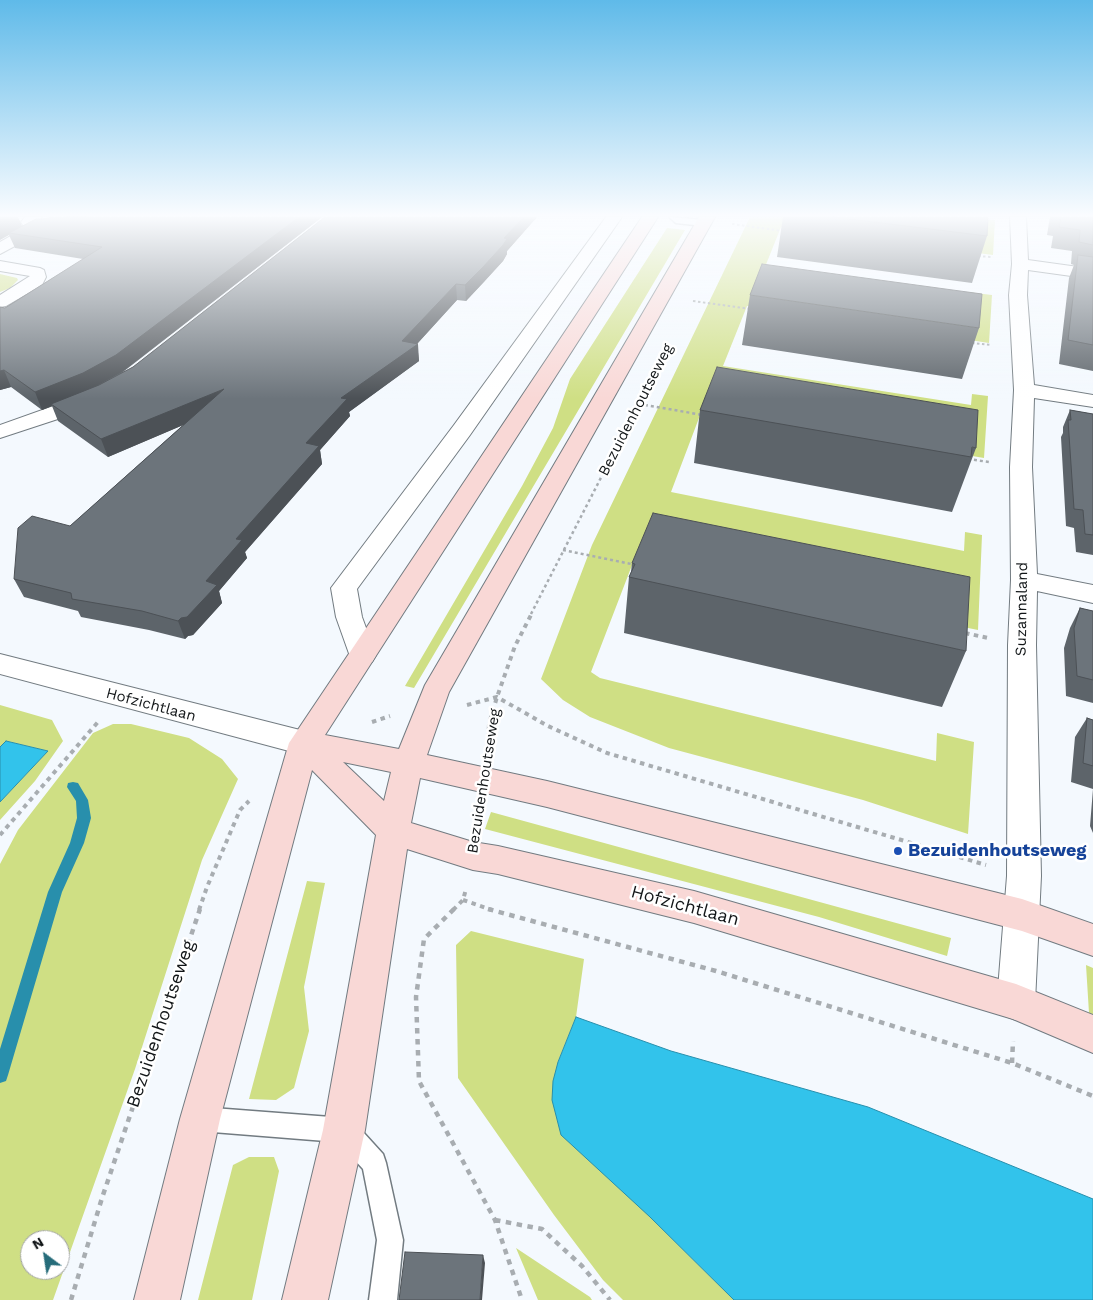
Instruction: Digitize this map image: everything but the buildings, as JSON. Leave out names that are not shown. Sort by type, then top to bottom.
[{"type":"main road","points":[[157,1300],[200,1119],[304,743],[610,278]]},
{"type":"main road","name":"Bezuidenhoutseweg","points":[[305,1300],[344,1130],[393,831],[408,763],[435,692],[673,278]]},
{"type":"main road","name":"Hofzichtlaan","points":[[304,743],[485,779],[1022,914],[1093,940]]},
{"type":"main road","name":"Hofzichtlaan","points":[[304,743],[393,831],[473,856],[498,860],[694,907],[1016,1002],[1093,1034]]},
{"type":"street","points":[[0,302],[36,281],[38,278]]},
{"type":"street","points":[[362,654],[349,617],[344,588],[462,430],[568,278]]},
{"type":"street","name":"Suzannaland","points":[[1016,1002],[1024,876],[1022,645],[1024,580],[1021,467],[1024,390],[1019,278]]},
{"type":"street","points":[[1024,390],[1093,401]]},
{"type":"street","points":[[0,432],[60,412],[105,392]]},
{"type":"street","points":[[1024,580],[1093,594]]},
{"type":"street","name":"Hofzichtlaan","points":[[0,664],[304,743]]},
{"type":"lane","points":[[200,1119],[344,1130],[374,1163],[390,1240],[383,1300]]},
{"type":"path","points":[[688,309],[696,292]]},
{"type":"path","points":[[692,300],[760,311]]},
{"type":"path","points":[[972,343],[1021,350]]},
{"type":"path","name":"Bezuidenhoutseweg","points":[[485,779],[489,724],[515,646],[661,361]]},
{"type":"path","points":[[640,404],[708,415]]},
{"type":"path","points":[[960,458],[990,462]]},
{"type":"path","points":[[563,550],[641,566]]},
{"type":"path","points":[[963,633],[1022,645]]},
{"type":"path","points":[[0,835],[120,696]]},
{"type":"path","points":[[497,697],[548,726],[606,753],[1024,876]]},
{"type":"path","name":"Bezuidenhoutseweg","points":[[71,1300],[102,1198],[207,886],[240,810],[253,796]]},
{"type":"path","name":"Bezuidenhoutseweg","points":[[463,900],[473,856]]},
{"type":"path","points":[[522,1300],[494,1220],[419,1081],[416,997],[424,939],[463,900],[487,909],[716,971],[1012,1062],[1093,1096]]},
{"type":"path","points":[[494,1220],[542,1229],[582,1266],[610,1300]]},
{"type":"green space","points":[[0,278],[17,278],[18,280],[10,288],[0,292]]},
{"type":"green space","points":[[635,278],[657,278],[414,688],[405,686],[522,486],[553,428],[570,379]]},
{"type":"green space","points":[[721,278],[803,278],[968,301],[968,292],[992,295],[989,343],[747,306],[723,366],[971,405],[972,394],[988,396],[984,458],[702,410],[671,492],[964,551],[965,532],[982,535],[978,630],[634,560],[591,672],[600,678],[936,761],[937,733],[974,742],[968,834],[863,800],[669,748],[590,717],[563,700],[541,679],[592,545]]},
{"type":"green space","points":[[0,705],[52,720],[63,741],[35,781],[0,820],[0,802],[48,751],[6,741],[0,747]]},
{"type":"green space","points":[[113,724],[131,724],[189,738],[222,759],[238,779],[202,860],[135,1069],[70,1252],[70,1230],[20,1230],[20,1280],[60,1280],[53,1300],[0,1300],[0,864],[18,830],[93,733]]},
{"type":"green space","points":[[491,812],[951,938],[947,956],[819,917],[485,829]]},
{"type":"green space","points":[[307,881],[325,883],[304,987],[309,1031],[294,1088],[276,1100],[249,1099]]},
{"type":"green space","points":[[471,931],[584,959],[576,1017],[558,1062],[650,1217],[734,1300],[623,1300],[603,1280],[554,1215],[458,1078],[456,945]]},
{"type":"green space","points":[[1086,965],[1093,968],[1093,1015],[1089,1013]]},
{"type":"green space","points":[[249,1157],[274,1157],[279,1171],[252,1300],[198,1300],[233,1165]]},
{"type":"green space","points":[[516,1248],[590,1297],[592,1300],[538,1300]]},
{"type":"water","points":[[6,741],[48,751],[0,802],[0,747]]},
{"type":"water","points":[[576,1017],[671,1051],[868,1107],[1093,1199],[1093,1300],[734,1300],[650,1217],[561,1135],[552,1100],[553,1081],[558,1062]]},
{"type":"waterway","points":[[0,1075],[55,892],[77,843],[84,818],[82,800],[73,787]]},
{"type":"place","name":"Bezuidenhoutseweg","points":[[898,851]]}]
